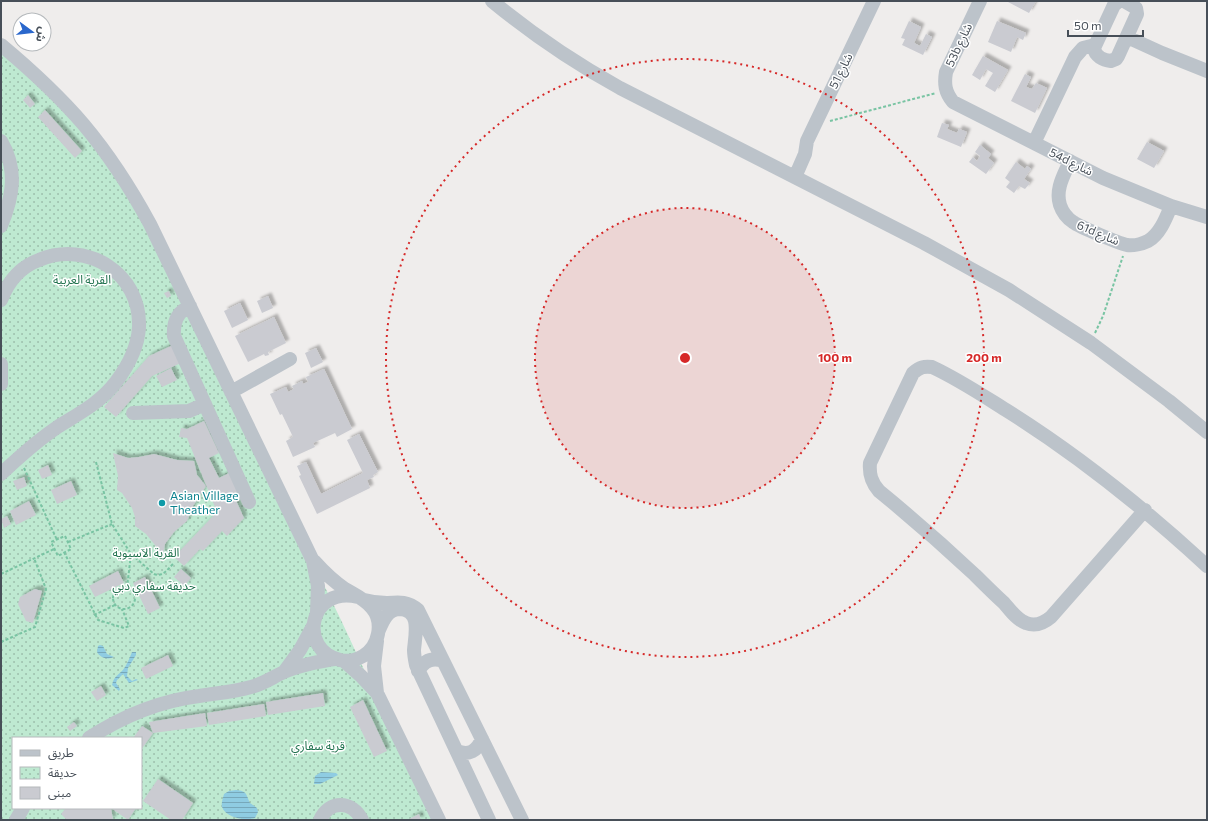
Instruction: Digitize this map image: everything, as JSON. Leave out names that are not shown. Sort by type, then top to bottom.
[{"type":"street","points":[[492,1],[538,37],[592,72],[649,103],[967,266],[1033,305],[1090,343],[1169,401],[1207,432]]},
{"type":"street","name":"شارع 51","points":[[791,175],[798,151],[807,141],[874,1]]},
{"type":"street","name":"53b شارع","points":[[946,90],[945,81],[948,68],[980,1]]},
{"type":"street","points":[[1118,1],[1114,5],[1095,45],[1094,51],[1098,56],[1107,61],[1114,61],[1118,56],[1137,14],[1136,8],[1124,1]]},
{"type":"street","points":[[1127,37],[1207,71]]},
{"type":"street","points":[[1,45],[29,68],[58,96],[84,125],[108,156],[130,189],[150,224],[313,560],[318,586],[317,612],[313,626],[300,650],[284,672]]},
{"type":"street","points":[[1034,143],[1075,57],[1083,48],[1095,45]]},
{"type":"street","name":"54d شارع","points":[[946,90],[948,96],[959,106],[1117,184],[1172,206],[1207,217]]},
{"type":"street","points":[[1,141],[8,153],[12,172],[12,192],[7,212],[1,226]]},
{"type":"street","name":"61d شارع","points":[[1070,161],[1060,183],[1058,194],[1060,205],[1065,215],[1073,222],[1083,227],[1127,245],[1138,244],[1148,241],[1156,234],[1172,206]]},
{"type":"street","points":[[1,300],[4,291],[16,275],[31,263],[49,256],[68,253],[87,255],[104,263],[120,274],[130,290],[137,308],[139,327],[136,346],[116,383],[100,400],[38,441],[1,474]]},
{"type":"street","points":[[190,306],[182,309],[178,315],[175,322],[174,336],[249,502]]},
{"type":"street","points":[[232,392],[290,359]]},
{"type":"street","points":[[1,364],[1,384]]},
{"type":"street","points":[[1145,510],[1051,617],[1046,622],[1039,625],[1032,625],[1019,619],[987,586],[937,540],[879,491],[870,478],[870,463],[913,372],[926,366],[932,367],[982,395],[1066,449],[1145,510],[1207,566]]},
{"type":"street","points":[[133,413],[185,411],[197,408],[204,404]]},
{"type":"street","points":[[313,560],[334,581],[361,598],[374,610],[378,619],[378,634],[374,666],[377,692]]},
{"type":"street","points":[[317,612],[330,598],[339,595],[349,595],[379,602],[401,602],[413,606],[421,615],[522,820]]},
{"type":"street","points":[[91,737],[129,715],[152,707],[199,696],[235,692],[252,687],[284,672],[309,664],[339,660],[355,660],[364,656],[372,649],[387,614],[399,609],[405,610],[414,618],[416,624],[414,652],[418,672],[489,820]]},
{"type":"street","points":[[313,626],[314,636],[318,646],[325,654],[339,660],[361,676],[377,692],[439,820]]},
{"type":"street","points":[[418,672],[421,666],[431,659],[443,661]]},
{"type":"street","points":[[456,751],[463,754],[469,753],[480,746],[482,740]]},
{"type":"street","points":[[320,820],[322,814],[336,805],[345,805],[353,808],[362,820]]},
{"type":"street","points":[[16,820],[22,809]]},
{"type":"path","points":[[815,124],[946,90]]},
{"type":"path","points":[[1090,343],[1103,316],[1127,245]]},
{"type":"path","points":[[19,457],[57,540]]},
{"type":"path","points":[[96,462],[112,524],[131,554],[154,574],[158,575],[164,573],[173,564]]},
{"type":"path","points":[[68,542],[112,524]]},
{"type":"path","points":[[65,536],[68,542],[71,549],[58,556],[51,542],[65,536]]},
{"type":"path","points":[[1,574],[54,549]]},
{"type":"path","points":[[64,552],[94,615],[98,620],[124,628],[130,626],[122,609],[115,605],[113,600],[113,595],[116,590],[127,588],[134,596],[134,601],[132,605],[122,609]]},
{"type":"path","points":[[127,588],[131,554]]},
{"type":"path","points":[[1,642],[35,627],[46,589],[34,558]]},
{"type":"path","points":[[94,615],[115,605]]},
{"type":"green space","name":"حديقة سفاري دبي","points":[[1,48],[91,137],[165,259],[341,620],[434,820],[1,820]]},
{"type":"water","points":[[98,646],[103,646],[107,654],[114,657],[107,658],[100,656],[97,652]]},
{"type":"water","points":[[132,652],[136,652],[136,655],[128,668],[127,676],[132,681],[136,679],[138,680],[129,683],[123,674],[116,683],[120,689],[119,691],[112,685],[113,682],[125,667]]},
{"type":"water","points":[[321,772],[336,773],[338,775],[320,784],[314,784],[315,776]]},
{"type":"water","points":[[236,790],[244,792],[250,803],[257,808],[258,812],[255,818],[237,818],[224,811],[222,807],[222,800],[224,794],[229,791]]},
{"type":"building","points":[[1036,1],[1029,13],[1008,2]]},
{"type":"building","points":[[909,21],[921,27],[914,43],[920,46],[926,34],[932,37],[923,55],[902,45],[905,39],[901,38]]},
{"type":"building","points":[[997,21],[1026,33],[1023,40],[1017,37],[1011,52],[988,42]]},
{"type":"building","points":[[983,56],[1008,70],[995,92],[985,86],[993,73],[986,69],[980,80],[972,75]]},
{"type":"building","points":[[1025,74],[1031,77],[1026,87],[1032,89],[1036,83],[1047,88],[1035,113],[1011,101]]},
{"type":"building","points":[[28,95],[35,104],[30,108],[23,100]]},
{"type":"building","points":[[45,110],[82,151],[75,158],[38,117]]},
{"type":"building","points":[[942,123],[949,125],[947,129],[957,133],[959,129],[967,132],[961,147],[937,137]]},
{"type":"building","points":[[1147,142],[1164,151],[1154,168],[1137,159]]},
{"type":"building","points":[[980,145],[991,154],[988,158],[994,163],[986,174],[969,162],[973,157],[977,161],[980,156],[975,152]]},
{"type":"building","points":[[1016,162],[1025,169],[1027,166],[1031,169],[1024,179],[1030,183],[1025,189],[1019,186],[1014,193],[1006,187],[1010,182],[1005,178]]},
{"type":"building","points":[[169,291],[171,296],[167,298],[164,293]]},
{"type":"building","points":[[268,296],[273,308],[262,313],[257,301]]},
{"type":"building","points":[[240,303],[248,320],[232,328],[224,311]]},
{"type":"building","points":[[274,317],[286,343],[268,352],[269,355],[265,356],[264,354],[248,362],[235,336]]},
{"type":"building","points":[[173,345],[181,363],[152,376],[116,417],[104,407],[149,356]]},
{"type":"building","points":[[316,348],[323,362],[311,368],[305,353]]},
{"type":"building","points":[[171,368],[177,380],[162,387],[156,376]]},
{"type":"building","points":[[324,369],[352,429],[337,437],[335,433],[313,443],[315,447],[293,457],[286,441],[293,437],[270,394],[286,387],[288,392],[294,389],[292,386],[302,381],[303,384],[308,382],[306,377]]},
{"type":"building","points":[[204,421],[219,453],[209,458],[219,478],[231,472],[240,491],[233,494],[244,518],[227,536],[222,531],[203,551],[200,549],[184,566],[174,557],[217,512],[187,438],[179,437],[181,428],[187,429]]},
{"type":"building","points":[[359,434],[378,472],[373,475],[374,477],[367,480],[370,488],[317,514],[299,476],[301,475],[297,466],[306,462],[321,494],[363,473],[347,440]]},
{"type":"building","name":"Asian Village Theather","points":[[113,453],[128,458],[154,454],[177,460],[194,461],[197,475],[206,486],[193,506],[187,521],[174,532],[165,544],[163,555],[146,534],[135,526],[135,517],[132,508],[122,493],[117,490],[118,476]]},
{"type":"building","points":[[48,465],[52,475],[42,479],[38,470]]},
{"type":"building","points":[[24,477],[27,486],[17,490],[13,481]]},
{"type":"building","points":[[71,481],[77,495],[57,504],[51,490]]},
{"type":"building","points":[[29,501],[36,515],[16,525],[10,511]]},
{"type":"building","points":[[7,516],[11,524],[4,528],[1,519]]},
{"type":"building","points":[[181,569],[191,578],[184,586],[174,577]]},
{"type":"building","points":[[118,571],[124,583],[95,597],[89,586]]},
{"type":"building","points":[[145,577],[160,608],[148,614],[133,583]]},
{"type":"building","points":[[35,589],[42,591],[33,623],[26,621],[18,604],[20,597]]},
{"type":"building","points":[[168,655],[173,666],[146,679],[141,668]]},
{"type":"building","points":[[101,686],[106,695],[97,701],[91,692]]},
{"type":"building","points":[[323,693],[325,706],[268,715],[266,702]]},
{"type":"building","points":[[363,700],[387,751],[374,757],[350,707]]},
{"type":"building","points":[[264,704],[266,716],[209,725],[207,713]]},
{"type":"building","points":[[205,713],[207,726],[153,733],[149,722]]},
{"type":"building","points":[[74,722],[77,726],[70,731],[67,727]]},
{"type":"building","points":[[142,726],[153,733],[142,749],[142,737],[134,737]]},
{"type":"building","points":[[158,779],[193,803],[182,820],[171,820],[143,801]]},
{"type":"building","points":[[65,809],[111,809],[113,820],[67,820],[61,814]]},
{"type":"building","points":[[112,809],[135,809],[128,820]]},
{"type":"building","points":[[419,814],[421,820],[407,820]]},
{"type":"place","name":"Asian Village Theather","points":[[162,503]]},
{"type":"park label","name":"القرية العربية","points":[[82,280]]},
{"type":"park label","name":"القرية الآسيوية","points":[[146,553]]},
{"type":"park label","name":"قرية سفاري","points":[[318,746]]}]
